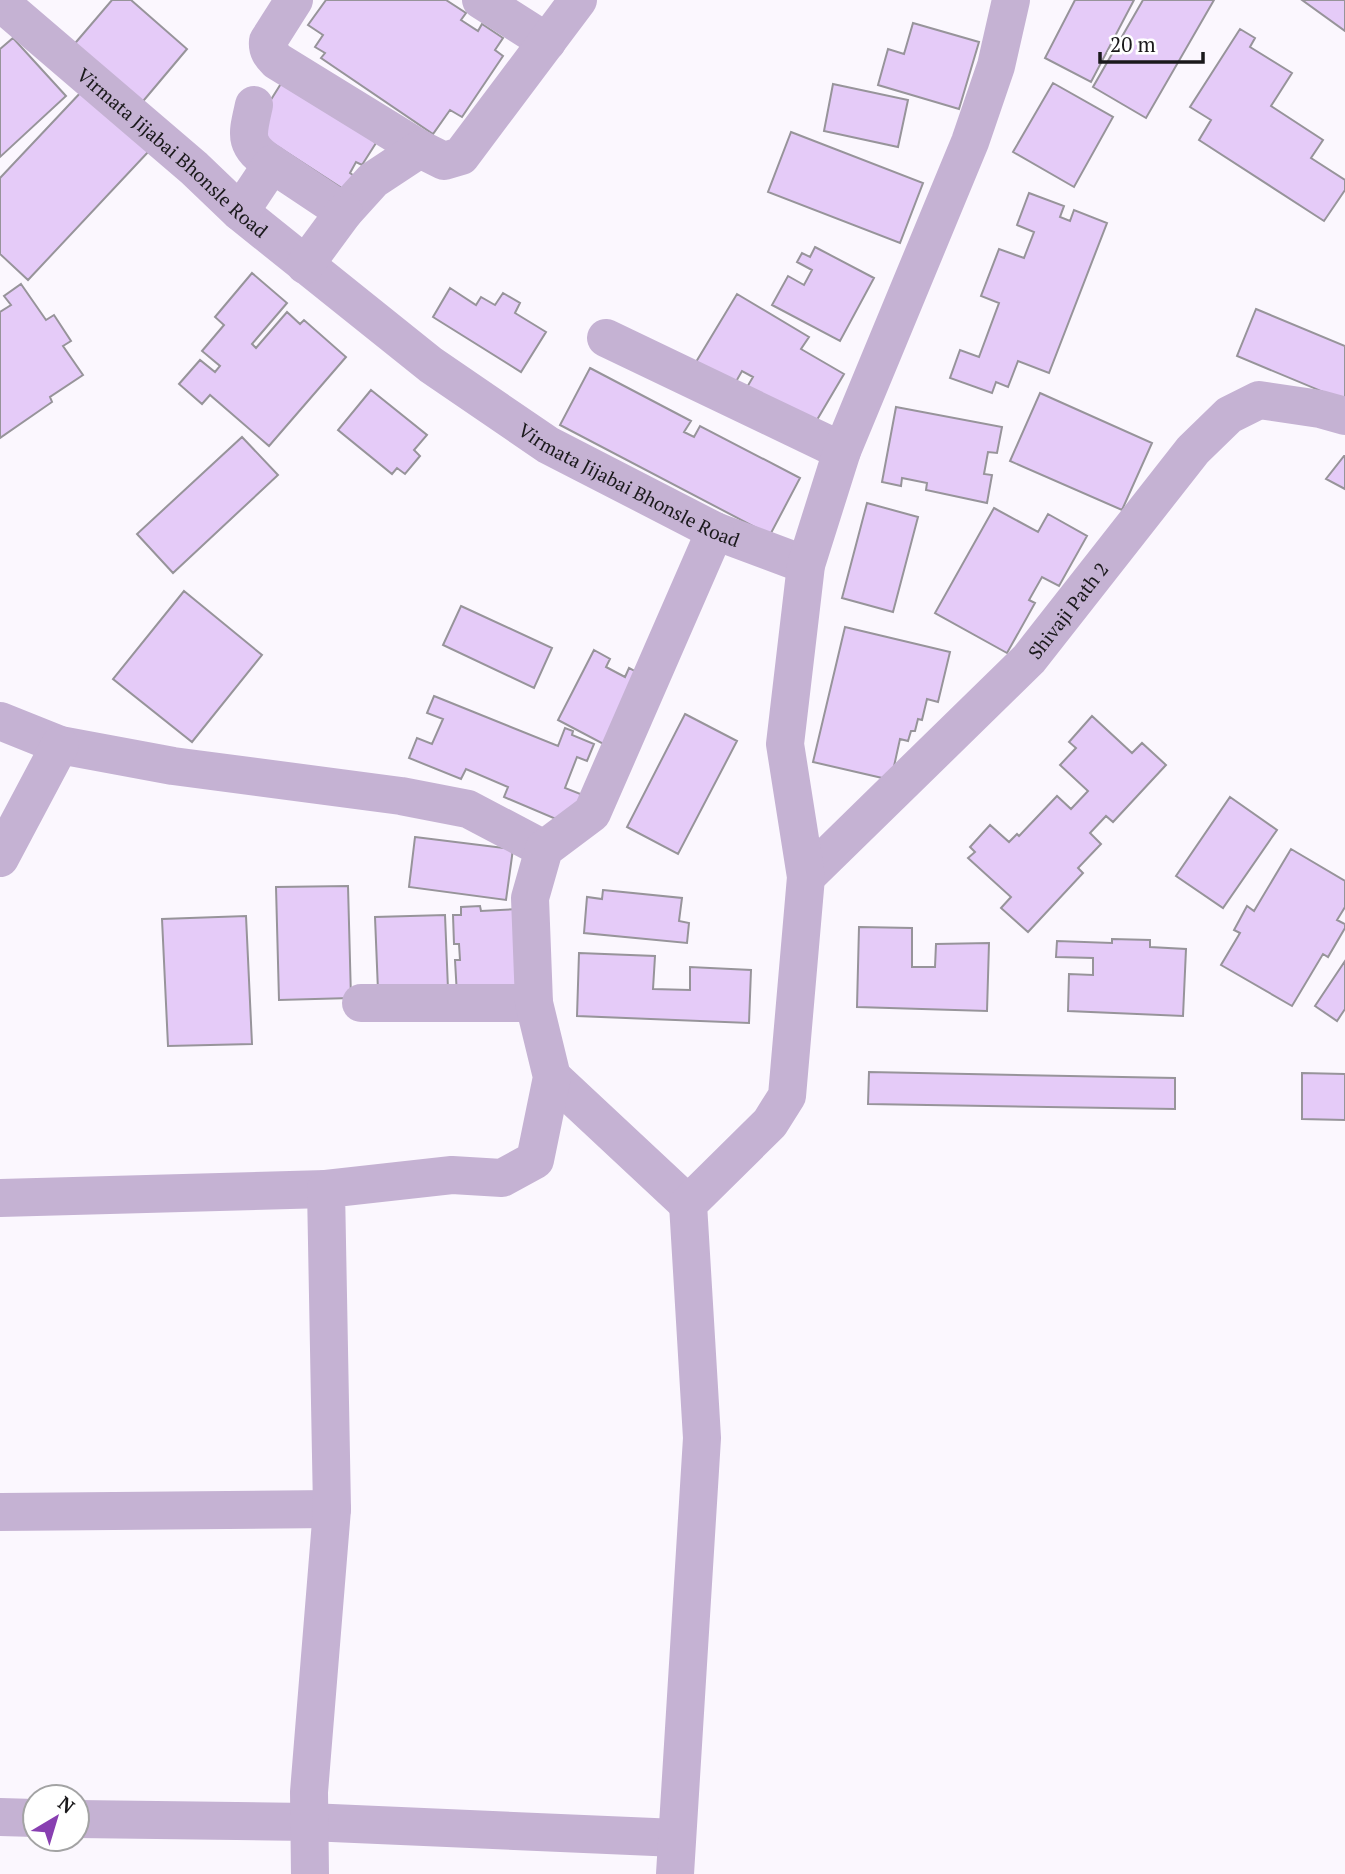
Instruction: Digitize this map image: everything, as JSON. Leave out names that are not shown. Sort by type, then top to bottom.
[{"type":"street","points":[[294,0],[268,41],[271,54],[277,61],[444,161],[461,156],[578,0]]},
{"type":"street","points":[[481,0],[547,42]]},
{"type":"street","points":[[688,1204],[771,1123],[786,1096],[806,877],[785,744],[806,565],[842,451],[970,142],[996,66],[1011,0]]},
{"type":"street","name":"Virmata Jijabai Bhonsle Road","points":[[0,2],[194,168],[240,212],[431,365],[548,445],[715,531],[806,565]]},
{"type":"street","points":[[254,105],[247,135],[254,152],[344,212]]},
{"type":"street","points":[[305,265],[344,212],[373,180],[420,149]]},
{"type":"street","points":[[240,212],[272,164]]},
{"type":"street","points":[[606,338],[842,451]]},
{"type":"street","name":"Shivaji Path 2","points":[[806,877],[1029,659],[1193,450],[1229,415],[1259,400],[1320,409],[1345,416]]},
{"type":"street","points":[[0,1198],[326,1189],[452,1175],[502,1178],[535,1160],[552,1077],[534,1003],[530,898],[544,849],[592,813],[715,531]]},
{"type":"street","points":[[0,721],[60,745],[173,766],[401,796],[468,809],[544,849]]},
{"type":"street","points":[[0,858],[60,745]]},
{"type":"street","points":[[361,1003],[534,1003]]},
{"type":"street","points":[[91,1819],[309,1822],[676,1856],[702,1438],[688,1204],[552,1077]]},
{"type":"street","points":[[310,1874],[309,1792],[332,1508],[326,1189]]},
{"type":"street","points":[[0,1512],[332,1508]]},
{"type":"street","points":[[0,1817],[21,1818]]},
{"type":"building","points":[[112,0],[131,0],[187,49],[139,106],[71,48]]},
{"type":"building","points":[[326,0],[446,0],[466,13],[461,20],[478,31],[482,24],[503,38],[495,50],[503,56],[462,117],[450,110],[433,134],[321,58],[325,53],[315,47],[323,35],[308,25]]},
{"type":"building","points":[[1075,0],[1134,0],[1091,82],[1045,58]]},
{"type":"building","points":[[1143,0],[1214,0],[1146,118],[1093,87]]},
{"type":"building","points":[[1302,0],[1345,0],[1345,31]]},
{"type":"building","points":[[913,23],[979,42],[959,109],[878,85],[888,49],[904,54]]},
{"type":"building","points":[[1240,29],[1255,38],[1250,47],[1292,73],[1271,106],[1323,140],[1311,158],[1345,180],[1345,190],[1324,221],[1199,140],[1211,120],[1190,107]]},
{"type":"building","points":[[13,38],[66,96],[0,157],[0,49]]},
{"type":"building","points":[[287,74],[376,143],[362,165],[356,162],[350,173],[360,180],[351,194],[252,130]]},
{"type":"building","points":[[1053,83],[1113,117],[1074,187],[1013,152]]},
{"type":"building","points":[[833,84],[908,100],[898,147],[824,131]]},
{"type":"building","points":[[83,90],[149,151],[28,280],[0,254],[0,178]]},
{"type":"building","points":[[791,132],[923,183],[900,243],[768,192]]},
{"type":"building","points":[[1029,193],[1064,206],[1060,217],[1070,221],[1074,210],[1107,223],[1049,373],[1018,361],[1008,387],[996,382],[992,393],[950,378],[960,350],[979,357],[999,303],[981,296],[999,249],[1024,258],[1034,232],[1017,225]]},
{"type":"building","points":[[815,247],[874,278],[840,341],[772,305],[788,276],[804,285],[812,270],[797,262],[802,253],[810,257]]},
{"type":"building","points":[[252,273],[287,303],[252,344],[256,348],[287,312],[300,324],[304,320],[346,357],[269,446],[210,395],[202,404],[179,384],[200,360],[215,372],[220,366],[202,351],[224,325],[215,317]]},
{"type":"building","points":[[21,284],[46,320],[54,315],[71,341],[63,346],[83,375],[50,397],[52,402],[0,438],[0,312],[11,305],[4,296]]},
{"type":"building","points":[[450,288],[476,305],[481,297],[495,305],[503,293],[520,303],[515,313],[546,332],[521,372],[433,317]]},
{"type":"building","points":[[737,294],[809,337],[801,349],[844,374],[811,430],[739,401],[753,377],[742,371],[729,394],[690,372]]},
{"type":"building","points":[[1256,309],[1345,346],[1345,401],[1237,356]]},
{"type":"building","points":[[590,368],[691,421],[684,432],[694,437],[700,426],[800,478],[770,535],[560,425]]},
{"type":"building","points":[[371,390],[427,435],[414,450],[420,456],[405,474],[397,468],[392,474],[338,430]]},
{"type":"building","points":[[1040,393],[1152,443],[1122,510],[1010,461]]},
{"type":"building","points":[[896,407],[1002,427],[997,453],[988,452],[984,474],[992,475],[987,503],[926,490],[927,483],[902,478],[901,486],[882,482]]},
{"type":"building","points":[[242,437],[278,475],[173,573],[137,534]]},
{"type":"building","points":[[1345,456],[1345,489],[1326,479]]},
{"type":"building","points":[[867,503],[918,517],[893,612],[842,598]]},
{"type":"building","points":[[994,508],[1038,532],[1048,514],[1087,536],[1059,586],[1042,577],[1029,600],[1035,603],[1007,653],[935,613]]},
{"type":"building","points":[[184,591],[262,655],[192,742],[113,679]]},
{"type":"building","points":[[461,606],[552,648],[534,688],[443,645]]},
{"type":"building","points":[[845,627],[950,652],[938,702],[927,699],[922,720],[918,719],[915,731],[911,731],[908,741],[900,739],[891,780],[813,762]]},
{"type":"building","points":[[594,650],[610,659],[606,667],[625,677],[629,668],[647,678],[611,748],[558,720]]},
{"type":"building","points":[[434,696],[558,746],[565,728],[573,731],[572,735],[594,744],[587,761],[577,757],[565,788],[583,795],[570,825],[504,797],[508,787],[466,769],[461,779],[409,758],[417,738],[432,744],[443,719],[427,713]]},
{"type":"building","points":[[685,714],[737,741],[678,854],[627,827]]},
{"type":"building","points":[[1092,716],[1132,753],[1142,743],[1166,765],[1113,822],[1106,816],[1090,833],[1101,844],[1078,868],[1083,873],[1028,932],[1001,908],[1011,897],[968,858],[975,852],[970,847],[990,825],[1009,842],[1017,834],[1019,836],[1057,796],[1071,809],[1088,791],[1060,765],[1076,748],[1069,742]]},
{"type":"building","points":[[1230,797],[1277,830],[1223,908],[1176,876]]},
{"type":"building","points":[[415,837],[513,849],[506,900],[409,887]]},
{"type":"building","points":[[1291,849],[1345,881],[1345,907],[1337,920],[1345,924],[1345,928],[1328,957],[1323,954],[1292,1006],[1221,965],[1240,933],[1234,930],[1247,906],[1254,911]]},
{"type":"building","points":[[348,886],[351,998],[279,1000],[276,887]]},
{"type":"building","points":[[603,890],[682,898],[679,921],[689,923],[687,943],[584,933],[587,897],[602,899]]},
{"type":"building","points":[[480,906],[481,911],[519,909],[524,992],[457,995],[455,960],[460,960],[459,944],[454,944],[453,915],[461,915],[461,907]]},
{"type":"building","points":[[445,915],[448,989],[378,991],[375,917]]},
{"type":"building","points":[[246,916],[252,1044],[168,1046],[162,919]]},
{"type":"building","points":[[859,927],[912,928],[912,967],[935,967],[936,944],[989,943],[987,1011],[857,1007]]},
{"type":"building","points":[[1112,939],[1150,940],[1150,947],[1186,949],[1183,1016],[1068,1011],[1069,974],[1093,975],[1093,958],[1056,957],[1057,941],[1112,943]]},
{"type":"building","points":[[579,953],[655,956],[653,989],[690,990],[690,967],[751,970],[749,1023],[577,1016]]},
{"type":"building","points":[[1345,961],[1345,1009],[1337,1021],[1315,1006]]},
{"type":"building","points":[[869,1072],[1175,1078],[1175,1109],[868,1104]]},
{"type":"building","points":[[1302,1073],[1345,1074],[1345,1120],[1302,1119]]}]
